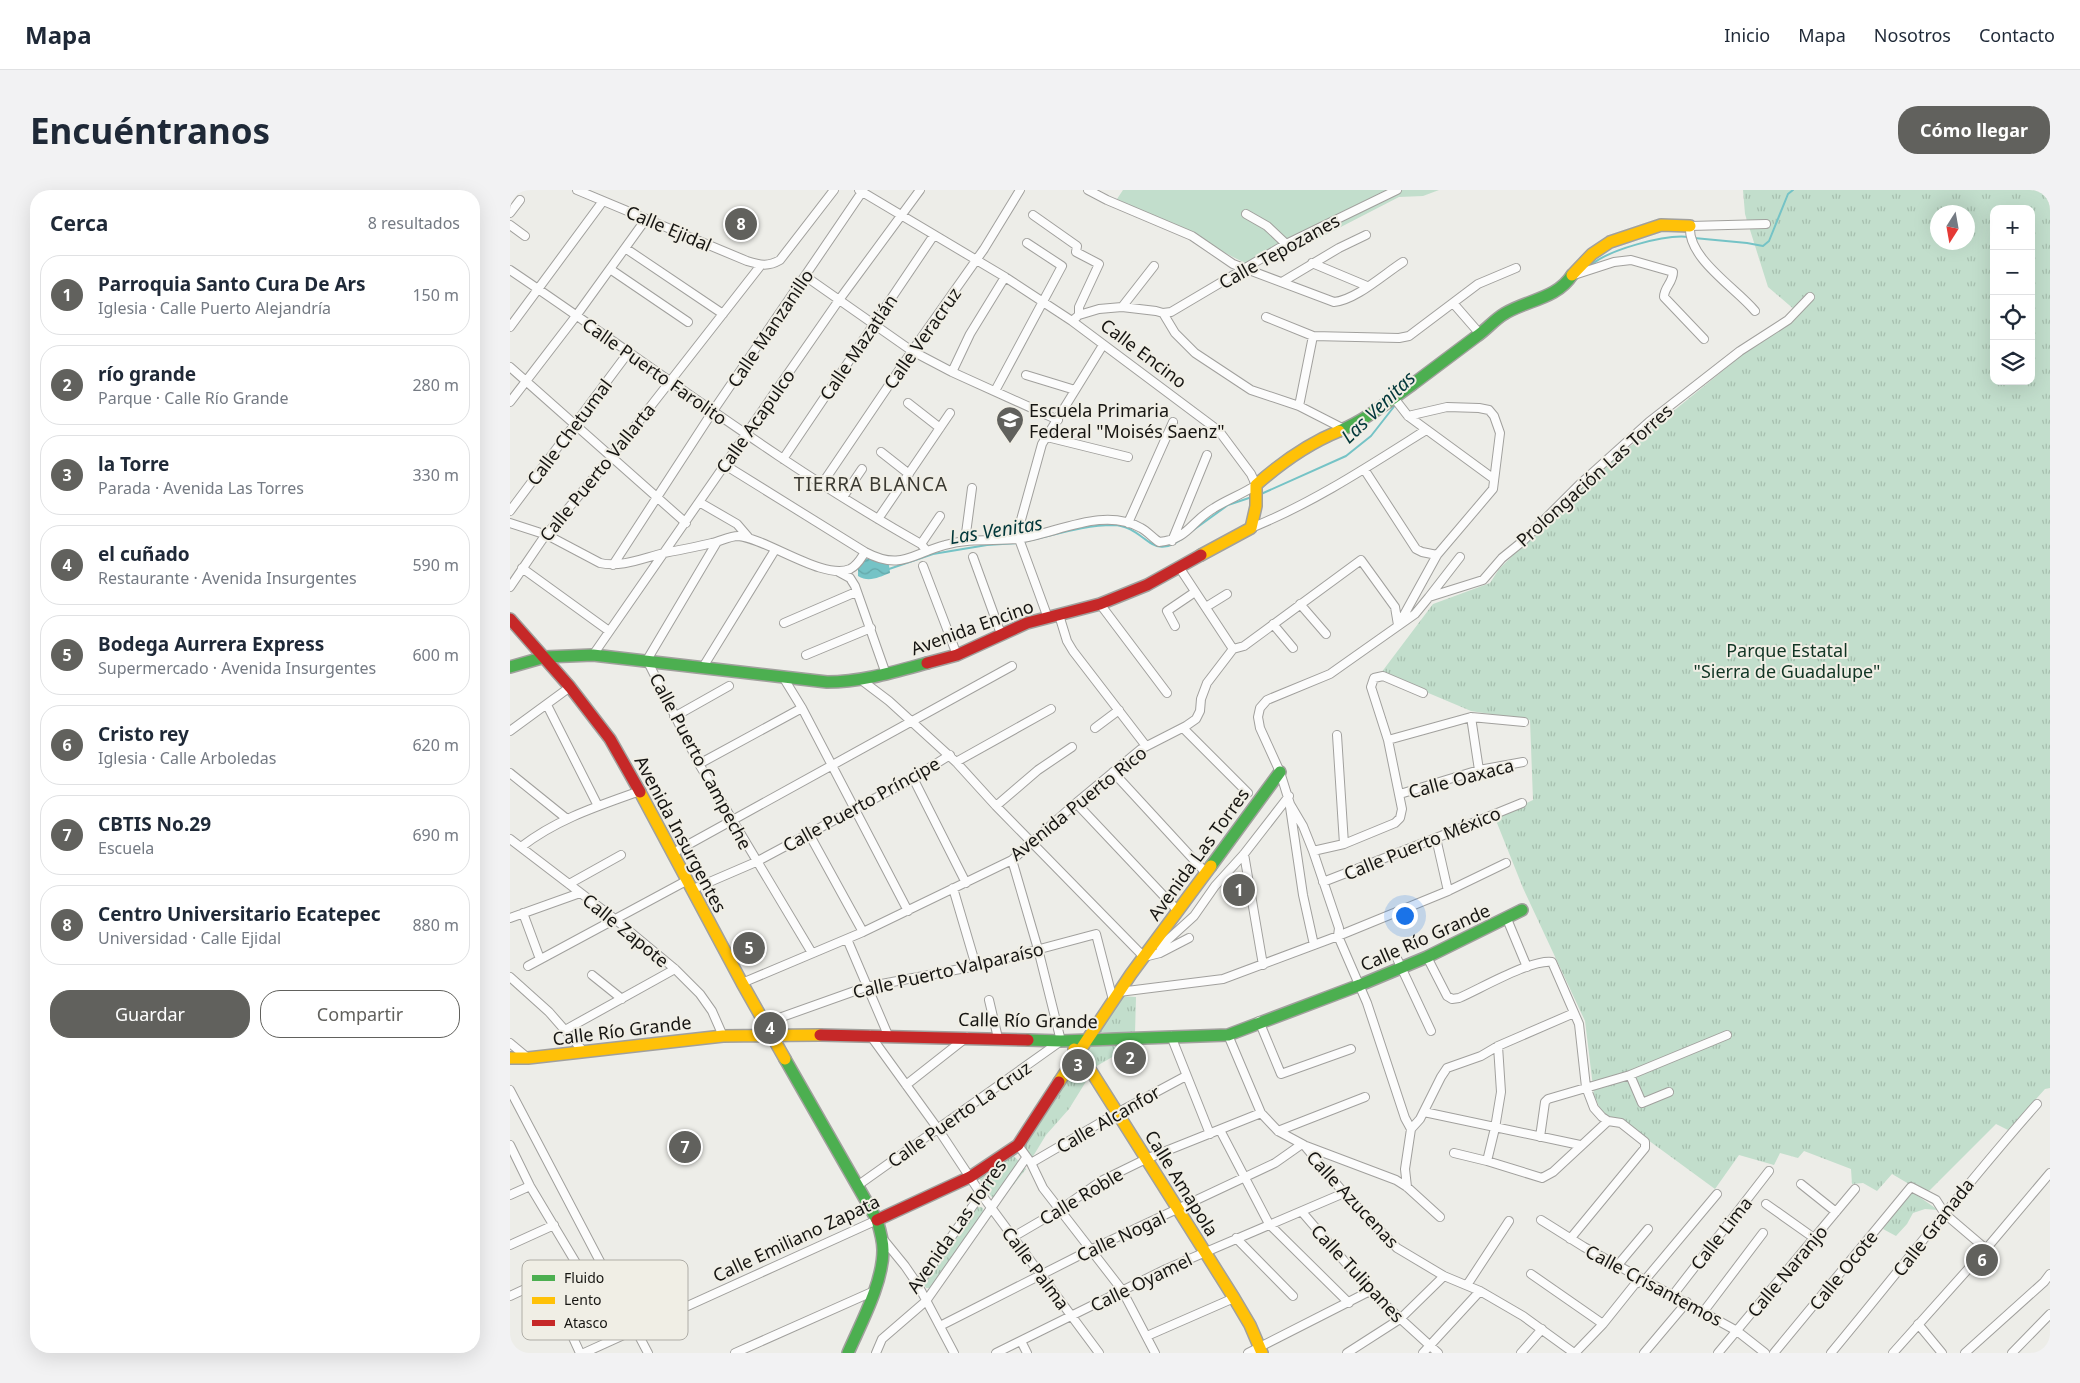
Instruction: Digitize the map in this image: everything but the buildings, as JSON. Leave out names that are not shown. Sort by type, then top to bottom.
[{"type":"main road","points":[[1251,528],[1256,492],[1293,455],[1315,441],[1344,429],[1396,401],[1496,319],[1515,307],[1536,301],[1567,284],[1592,254],[1610,242],[1661,225],[1690,234]]},
{"type":"main road","name":"Avenida Encino","points":[[510,667],[545,657],[593,655],[827,682],[841,682],[886,674],[957,655],[1027,623],[1100,604],[1146,585],[1251,528]]},
{"type":"main road","name":"Avenida Insurgentes","points":[[510,619],[545,657],[610,738],[742,983],[877,1220],[883,1239],[883,1255],[872,1292],[848,1353]]},
{"type":"main road","name":"Avenida Las Torres","points":[[1018,1145],[1079,1052],[1090,1039],[1116,996],[1280,772]]},
{"type":"main road","name":"Calle Río Grande","points":[[510,1058],[584,1052],[768,1029],[1061,1042],[1090,1039],[1228,1034],[1360,985],[1427,957],[1522,910]]},
{"type":"main road","name":"Calle Amapola","points":[[1061,1042],[1079,1052],[1179,1208],[1250,1326],[1256,1351]]},
{"type":"main road","name":"Calle Emiliano Zapata","points":[[877,1220],[970,1177],[1018,1145]]},
{"type":"street","name":"Calle Ejidal","points":[[577,190],[761,265]]},
{"type":"street","points":[[761,265],[771,266],[780,260],[834,190]]},
{"type":"street","name":"Calle Veracruz","points":[[822,484],[912,351],[976,261],[1020,190]]},
{"type":"street","points":[[1088,190],[1101,193],[1192,236],[1233,264],[1334,302],[1342,301],[1380,280],[1402,262]]},
{"type":"street","name":"Calle Tepozanes","points":[[1163,314],[1170,312],[1286,244],[1397,190]]},
{"type":"street","name":"Calle Encino","points":[[860,191],[1044,301],[1219,430],[1251,474],[1256,492]]},
{"type":"street","name":"Calle Manzanillo","points":[[613,565],[656,497],[860,191]]},
{"type":"street","name":"Calle Acapulco","points":[[593,655],[839,300],[902,216],[917,191]]},
{"type":"street","points":[[510,213],[520,200]]},
{"type":"street","points":[[510,327],[603,201]]},
{"type":"street","points":[[1246,214],[1267,226],[1286,244]]},
{"type":"street","points":[[1033,215],[1077,246],[1076,252],[1099,264],[1079,307],[1079,315]]},
{"type":"street","points":[[510,402],[576,316],[646,219]]},
{"type":"street","points":[[1755,311],[1706,263],[1690,234],[1766,224]]},
{"type":"street","points":[[510,225],[524,236]]},
{"type":"street","name":"Calle Mazatlán","points":[[783,459],[934,235]]},
{"type":"street","points":[[1282,282],[1366,235]]},
{"type":"street","points":[[995,391],[1062,266],[1027,243]]},
{"type":"street","points":[[625,248],[723,314]]},
{"type":"street","points":[[1573,276],[1614,262],[1632,260],[1673,272],[1673,280],[1664,291],[1664,297],[1704,339]]},
{"type":"street","points":[[1312,264],[1367,286]]},
{"type":"street","name":"Calle Puerto Vallarta","points":[[510,587],[547,535],[611,457],[761,265]]},
{"type":"street","points":[[1122,307],[1154,266]]},
{"type":"street","points":[[1266,316],[1313,336],[1399,338],[1409,336],[1478,284],[1516,268]]},
{"type":"street","points":[[610,269],[688,322]]},
{"type":"street","name":"Calle Puerto Farolito","points":[[510,270],[783,459],[843,498],[921,544],[927,551]]},
{"type":"street","points":[[805,276],[912,351],[952,372],[1058,420]]},
{"type":"street","points":[[952,372],[970,334],[1005,277]]},
{"type":"street","name":"Prolongación Las Torres","points":[[1280,772],[1260,728],[1258,716],[1260,708],[1267,700],[1330,674],[1415,614],[1429,598],[1483,580],[1502,558],[1523,541],[1579,485],[1649,422],[1740,351],[1788,320],[1810,297]]},
{"type":"street","points":[[1453,303],[1480,334]]},
{"type":"street","points":[[1072,321],[1079,315],[1099,309],[1122,307],[1156,311],[1163,314],[1175,333],[1195,354],[1250,390],[1299,406],[1344,429]]},
{"type":"street","points":[[1299,406],[1313,336]]},
{"type":"street","points":[[1048,618],[1020,542],[1020,528],[1042,444],[1103,345]]},
{"type":"street","name":"Calle Chetumal","points":[[510,511],[628,353]]},
{"type":"street","points":[[510,367],[686,523]]},
{"type":"street","points":[[1026,374],[1075,390]]},
{"type":"street","points":[[1396,401],[1408,416],[1494,479]]},
{"type":"street","points":[[908,403],[940,428]]},
{"type":"street","points":[[1398,626],[1437,555],[1493,489],[1500,433],[1494,416],[1489,410],[1446,407],[1408,416]]},
{"type":"street","points":[[878,519],[950,414]]},
{"type":"street","points":[[1128,523],[1173,422]]},
{"type":"street","points":[[1251,528],[1284,515],[1364,469],[1426,430]]},
{"type":"street","points":[[1047,437],[1128,457]]},
{"type":"street","points":[[881,452],[909,474]]},
{"type":"street","points":[[1172,541],[1207,455]]},
{"type":"street","points":[[724,465],[865,552],[889,561],[901,561],[927,551],[965,541],[1020,542],[1090,522],[1110,520],[1128,523],[1141,528],[1159,542],[1172,541],[1180,538],[1202,516],[1216,507],[1242,495],[1256,492]]},
{"type":"street","points":[[843,498],[862,469]]},
{"type":"street","points":[[1364,469],[1416,549],[1437,555]]},
{"type":"street","points":[[965,541],[972,488]]},
{"type":"street","points":[[699,502],[738,524],[749,538]]},
{"type":"street","points":[[921,544],[940,516]]},
{"type":"street","points":[[510,523],[547,535],[600,563],[613,565],[736,536],[749,538],[799,560],[839,572],[850,578],[871,628],[886,674]]},
{"type":"street","name":"Calle Puerto Campeche","points":[[717,542],[647,660],[699,764],[812,953]]},
{"type":"street","points":[[703,667],[775,550]]},
{"type":"street","points":[[839,572],[850,569],[858,564],[865,552]]},
{"type":"street","points":[[973,557],[1001,634]]},
{"type":"street","points":[[1429,598],[1460,558]]},
{"type":"street","name":"Avenida Puerto Rico","points":[[742,983],[863,932],[1012,860],[1076,803],[1146,746],[1183,728],[1196,719],[1200,711],[1201,699],[1206,684],[1233,649],[1244,646],[1361,560],[1395,607],[1398,626]]},
{"type":"street","points":[[923,566],[957,655]]},
{"type":"street","points":[[522,568],[610,631]]},
{"type":"street","points":[[1179,568],[1233,649]]},
{"type":"street","points":[[784,623],[856,592]]},
{"type":"street","points":[[1176,626],[1167,611],[1196,592]]},
{"type":"street","points":[[1206,607],[1227,594]]},
{"type":"street","points":[[1100,604],[1167,693]]},
{"type":"street","points":[[1300,604],[1326,634]]},
{"type":"street","points":[[1059,616],[1073,651],[1146,746]]},
{"type":"street","points":[[1273,624],[1292,648]]},
{"type":"street","points":[[806,655],[871,628]]},
{"type":"street","points":[[673,853],[1012,666]]},
{"type":"street","points":[[1313,851],[1344,844],[1395,823],[1400,818],[1402,809],[1400,794],[1388,740],[1371,687],[1374,678],[1383,676],[1423,694]]},
{"type":"street","points":[[783,677],[833,765],[908,911]]},
{"type":"street","points":[[860,678],[913,721],[950,755],[996,806],[1144,957],[1160,953],[1189,938]]},
{"type":"street","points":[[674,717],[729,686]]},
{"type":"street","points":[[510,731],[570,687]]},
{"type":"street","points":[[547,705],[598,806]]},
{"type":"street","points":[[699,764],[802,708]]},
{"type":"street","points":[[956,762],[1051,709]]},
{"type":"street","points":[[1095,728],[1119,710]]},
{"type":"street","points":[[1388,740],[1471,717],[1524,722]]},
{"type":"street","points":[[1471,717],[1479,770]]},
{"type":"street","points":[[1183,728],[1248,793]]},
{"type":"street","points":[[1337,735],[1344,844]]},
{"type":"street","points":[[996,806],[1038,770],[1072,747]]},
{"type":"street","name":"Calle Puerto Príncipe","points":[[528,966],[616,920],[689,886],[756,862],[808,832],[913,778],[950,755]]},
{"type":"street","name":"Calle Oaxaca","points":[[1400,794],[1479,770],[1522,762]]},
{"type":"street","points":[[1113,772],[1206,873]]},
{"type":"street","points":[[1280,772],[1289,800],[1303,895],[1314,945]]},
{"type":"street","points":[[510,773],[567,818]]},
{"type":"street","points":[[913,778],[966,883]]},
{"type":"street","points":[[521,848],[537,835],[567,818],[640,791]]},
{"type":"street","points":[[1289,800],[1303,826],[1313,851],[1339,928],[1338,936],[1360,985],[1411,1129]]},
{"type":"street","name":"Avenida Las Torres","points":[[1160,953],[1161,946],[1194,916],[1215,886],[1289,800]]},
{"type":"street","points":[[1076,803],[1178,911]]},
{"type":"street","name":"Calle Puerto México","points":[[1323,882],[1522,803]]},
{"type":"street","points":[[808,832],[863,932]]},
{"type":"street","points":[[1436,838],[1448,891]]},
{"type":"street","name":"Calle Zapote","points":[[510,839],[616,920],[675,969],[712,1011],[723,1036]]},
{"type":"street","points":[[1244,854],[1263,965]]},
{"type":"street","points":[[569,884],[621,855]]},
{"type":"street","points":[[1012,860],[1038,949],[1061,1042]]},
{"type":"street","points":[[1116,996],[1223,979],[1338,936],[1448,891],[1506,863]]},
{"type":"street","points":[[953,888],[976,966]]},
{"type":"street","points":[[510,918],[580,893]]},
{"type":"street","points":[[523,913],[540,959]]},
{"type":"street","points":[[1507,919],[1527,967]]},
{"type":"street","name":"Calle Puerto Valparaíso","points":[[768,1029],[866,986],[976,966],[1096,934],[1116,996]]},
{"type":"street","points":[[847,939],[888,1035]]},
{"type":"street","points":[[1394,952],[1431,1031]]},
{"type":"street","points":[[1427,957],[1447,996],[1452,999],[1459,998],[1527,967],[1552,962],[1579,1024],[1586,1087],[1594,1108],[1608,1121],[1621,1123],[1645,1142],[1645,1148],[1570,1239]]},
{"type":"street","points":[[565,1030],[675,969]]},
{"type":"street","points":[[592,975],[622,1000]]},
{"type":"street","points":[[510,977],[532,996],[584,1052]]},
{"type":"street","points":[[989,1000],[998,1038]]},
{"type":"street","points":[[1408,1188],[1404,1170],[1411,1129],[1424,1112],[1440,1077],[1447,1068],[1481,1056],[1498,1046],[1574,1012]]},
{"type":"street","points":[[1259,1022],[1281,1074],[1351,1049]]},
{"type":"street","name":"Calle Azucenas","points":[[1228,1034],[1261,1113],[1278,1131],[1303,1144],[1344,1193],[1397,1248],[1444,1276],[1480,1291],[1542,1329],[1575,1353]]},
{"type":"street","name":"Calle Palma","points":[[870,1035],[938,1129],[981,1194],[1099,1353]]},
{"type":"street","points":[[1540,1137],[1545,1102],[1548,1099],[1630,1075],[1727,1035]]},
{"type":"street","points":[[1171,1036],[1210,1134]]},
{"type":"street","points":[[906,1085],[967,1037]]},
{"type":"street","name":"Calle Puerto La Cruz","points":[[857,1186],[1061,1042]]},
{"type":"street","points":[[510,1043],[528,1058]]},
{"type":"street","points":[[1487,1161],[1495,1128],[1500,1092],[1498,1046]]},
{"type":"street","points":[[1630,1075],[1642,1104],[1669,1092]]},
{"type":"street","name":"Calle Alcanfor","points":[[1028,1160],[1186,1076]]},
{"type":"street","points":[[510,1090],[600,1260]]},
{"type":"street","points":[[1278,1131],[1365,1096]]},
{"type":"street","name":"Calle Granada","points":[[1831,1353],[1946,1214],[1979,1169],[2037,1104]]},
{"type":"street","points":[[1424,1112],[1580,1145]]},
{"type":"street","name":"Calle Roble","points":[[1013,1237],[1061,1209],[1101,1181],[1146,1159],[1261,1113]]},
{"type":"street","points":[[1454,1153],[1542,1178],[1553,1172],[1608,1121]]},
{"type":"street","points":[[1220,1130],[1269,1224],[1348,1303]]},
{"type":"street","points":[[1303,1144],[1396,1180],[1408,1188],[1440,1217]]},
{"type":"street","name":"Calle Nogal","points":[[940,1326],[1090,1250],[1275,1163],[1303,1144]]},
{"type":"street","points":[[510,1145],[530,1186],[574,1260]]},
{"type":"street","points":[[1018,1145],[1043,1188],[1122,1290],[1155,1353]]},
{"type":"street","name":"Avenida Las Torres","points":[[876,1353],[882,1339],[926,1301],[991,1207],[1028,1160]]},
{"type":"street","name":"Calle Lima","points":[[1673,1295],[1769,1171]]},
{"type":"street","points":[[1892,1353],[2050,1173]]},
{"type":"street","points":[[1801,1184],[1836,1212]]},
{"type":"street","points":[[510,1195],[530,1186]]},
{"type":"street","name":"Calle Ocote","points":[[1774,1353],[1911,1186],[1936,1200],[1946,1214]]},
{"type":"street","name":"Calle Naranjo","points":[[1718,1353],[1855,1189]]},
{"type":"street","name":"Calle Oyamel","points":[[996,1353],[1205,1251],[1344,1193]]},
{"type":"street","points":[[918,1285],[981,1194]]},
{"type":"street","points":[[1575,1353],[1603,1324],[1635,1284],[1645,1280],[1717,1194]]},
{"type":"street","points":[[1766,1204],[1814,1238]]},
{"type":"street","name":"Calle Tulipanes","points":[[1302,1212],[1370,1291],[1438,1353]]},
{"type":"street","points":[[1946,1214],[1986,1248]]},
{"type":"street","name":"Calle Emiliano Zapata","points":[[688,1307],[877,1220]]},
{"type":"street","name":"Calle Crisantemos","points":[[1542,1220],[1570,1239],[1737,1330],[1765,1353]]},
{"type":"street","points":[[1466,1285],[1509,1221]]},
{"type":"street","points":[[510,1245],[554,1225]]},
{"type":"street","points":[[1618,1266],[1648,1229]]},
{"type":"street","points":[[1704,1311],[1764,1233]]},
{"type":"street","points":[[1236,1238],[1293,1296]]},
{"type":"street","points":[[883,1239],[918,1285],[954,1353]]},
{"type":"street","points":[[1531,1274],[1603,1324]]},
{"type":"street","points":[[1966,1353],[2044,1282],[2050,1274]]},
{"type":"street","points":[[1347,1353],[1400,1319],[1444,1276]]},
{"type":"street","points":[[510,1296],[522,1290]]},
{"type":"street","points":[[1256,1351],[1370,1291]]},
{"type":"street","points":[[1423,1353],[1480,1291]]},
{"type":"street","points":[[735,1353],[872,1292]]},
{"type":"street","points":[[1147,1336],[1234,1298]]},
{"type":"street","points":[[1644,1353],[1687,1302]]},
{"type":"street","points":[[2012,1353],[2050,1314]]},
{"type":"street","points":[[1918,1324],[1942,1353]]},
{"type":"street","points":[[1522,1353],[1542,1329]]},
{"type":"street","points":[[574,1340],[580,1353]]},
{"type":"street","name":"Calle Emiliano Zapata","points":[[584,1353],[614,1340]]},
{"type":"street","points":[[642,1340],[648,1353]]},
{"type":"street","points":[[1021,1341],[1027,1353]]},
{"type":"green space","points":[[1123,190],[1439,190],[1423,196],[1399,197],[1300,248],[1251,266],[1117,199]]},
{"type":"green space","name":"Parque Estatal \"Sierra de Guadalupe\"","points":[[1743,190],[2050,190],[2050,1088],[2045,1089],[2008,1130],[1996,1124],[1926,1194],[1892,1174],[1877,1191],[1863,1183],[1852,1184],[1851,1169],[1804,1151],[1798,1158],[1780,1153],[1774,1165],[1739,1155],[1715,1189],[1622,1121],[1604,1118],[1594,1095],[1585,1021],[1523,888],[1495,818],[1533,800],[1530,720],[1471,711],[1381,673],[1433,604],[1490,583],[1499,569],[1589,480],[1796,311],[1768,287],[1745,214]]},
{"type":"green space","points":[[1120,996],[1136,997],[1135,1034],[1099,1032],[1105,1023]]},
{"type":"green space","points":[[1134,1045],[1144,1065],[1127,1074],[1118,1057],[1114,1056],[1095,1067],[1086,1053],[1088,1046]]},
{"type":"green space","points":[[1077,1059],[1090,1075],[1069,1109],[1046,1135],[1032,1158],[1022,1146]]},
{"type":"green space","points":[[1013,1155],[1026,1169],[997,1205],[979,1178]]},
{"type":"green space","points":[[1911,1191],[1938,1210],[1925,1209],[1913,1213],[1907,1224],[1896,1236],[1883,1229]]},
{"type":"green space","points":[[978,1206],[983,1208],[984,1216],[930,1288],[926,1288],[923,1283]]},
{"type":"water","points":[[864,559],[889,565],[890,573],[870,579],[858,576],[858,568]]},
{"type":"waterway","name":"Las Venitas","points":[[1694,238],[1763,246],[1769,241],[1788,194],[1793,190]]},
{"type":"waterway","name":"Las Venitas","points":[[1590,266],[1609,254],[1637,244],[1666,238],[1689,237]]},
{"type":"waterway","name":"Las Venitas","points":[[1513,315],[1522,311]]},
{"type":"waterway","name":"Las Venitas","points":[[1261,494],[1346,456],[1371,436],[1396,404]]},
{"type":"waterway","name":"Las Venitas","points":[[1192,531],[1228,505],[1252,497]]},
{"type":"waterway","name":"Las Venitas","points":[[1022,542],[1102,525],[1125,527],[1149,542],[1165,547],[1188,534]]},
{"type":"waterway","name":"Las Venitas","points":[[889,569],[933,554],[987,545],[1018,543]]},
{"type":"traffic: fast","points":[[1339,431],[1368,416],[1413,384],[1481,333],[1500,316],[1550,294],[1566,283],[1572,275]]},
{"type":"traffic: fast","points":[[510,667],[545,657],[593,655],[840,682],[890,673],[927,663]]},
{"type":"traffic: fast","points":[[1211,866],[1280,772]]},
{"type":"traffic: fast","points":[[1028,1040],[1061,1041],[1228,1035],[1360,985],[1427,957],[1522,910]]},
{"type":"traffic: fast","points":[[785,1059],[877,1220],[881,1235],[883,1250],[879,1276],[870,1303],[848,1353]]},
{"type":"traffic: slow","points":[[1572,275],[1592,254],[1610,242],[1661,225],[1690,226]]},
{"type":"traffic: slow","points":[[1201,555],[1251,528],[1256,506],[1256,485],[1295,454],[1339,431]]},
{"type":"traffic: slow","points":[[640,792],[742,983],[785,1059]]},
{"type":"traffic: slow","points":[[1059,1082],[1131,974],[1211,866]]},
{"type":"traffic: slow","points":[[510,1058],[528,1058],[723,1036],[820,1035]]},
{"type":"traffic: slow","points":[[1074,1049],[1079,1052],[1234,1298],[1250,1325],[1262,1353]]},
{"type":"traffic: jam","points":[[927,663],[957,655],[1027,623],[1100,604],[1147,585],[1201,555]]},
{"type":"traffic: jam","points":[[510,619],[570,687],[610,739],[640,792]]},
{"type":"traffic: jam","points":[[820,1035],[1028,1040]]},
{"type":"traffic: jam","points":[[877,1220],[970,1177],[1018,1145],[1059,1082]]},
{"type":"place","name":"Centro Universitario Ecatepec","points":[[741,224]]},
{"type":"place","name":"Escuela Primaria Federal \"Moisés Saenz\"","points":[[1010,444]]},
{"type":"place","name":"Parroquia Santo Cura De Ars","points":[[1239,890]]},
{"type":"place","name":"Bodega Aurrera Express","points":[[749,948]]},
{"type":"place","name":"el cuñado","points":[[770,1028]]},
{"type":"place","name":"río grande","points":[[1130,1058]]},
{"type":"place","name":"la Torre","points":[[1078,1065]]},
{"type":"place","name":"CBTIS No.29","points":[[685,1147]]},
{"type":"place","name":"Cristo rey","points":[[1982,1260]]},
{"type":"district","name":"TIERRA BLANCA","points":[[871,484]]}]
